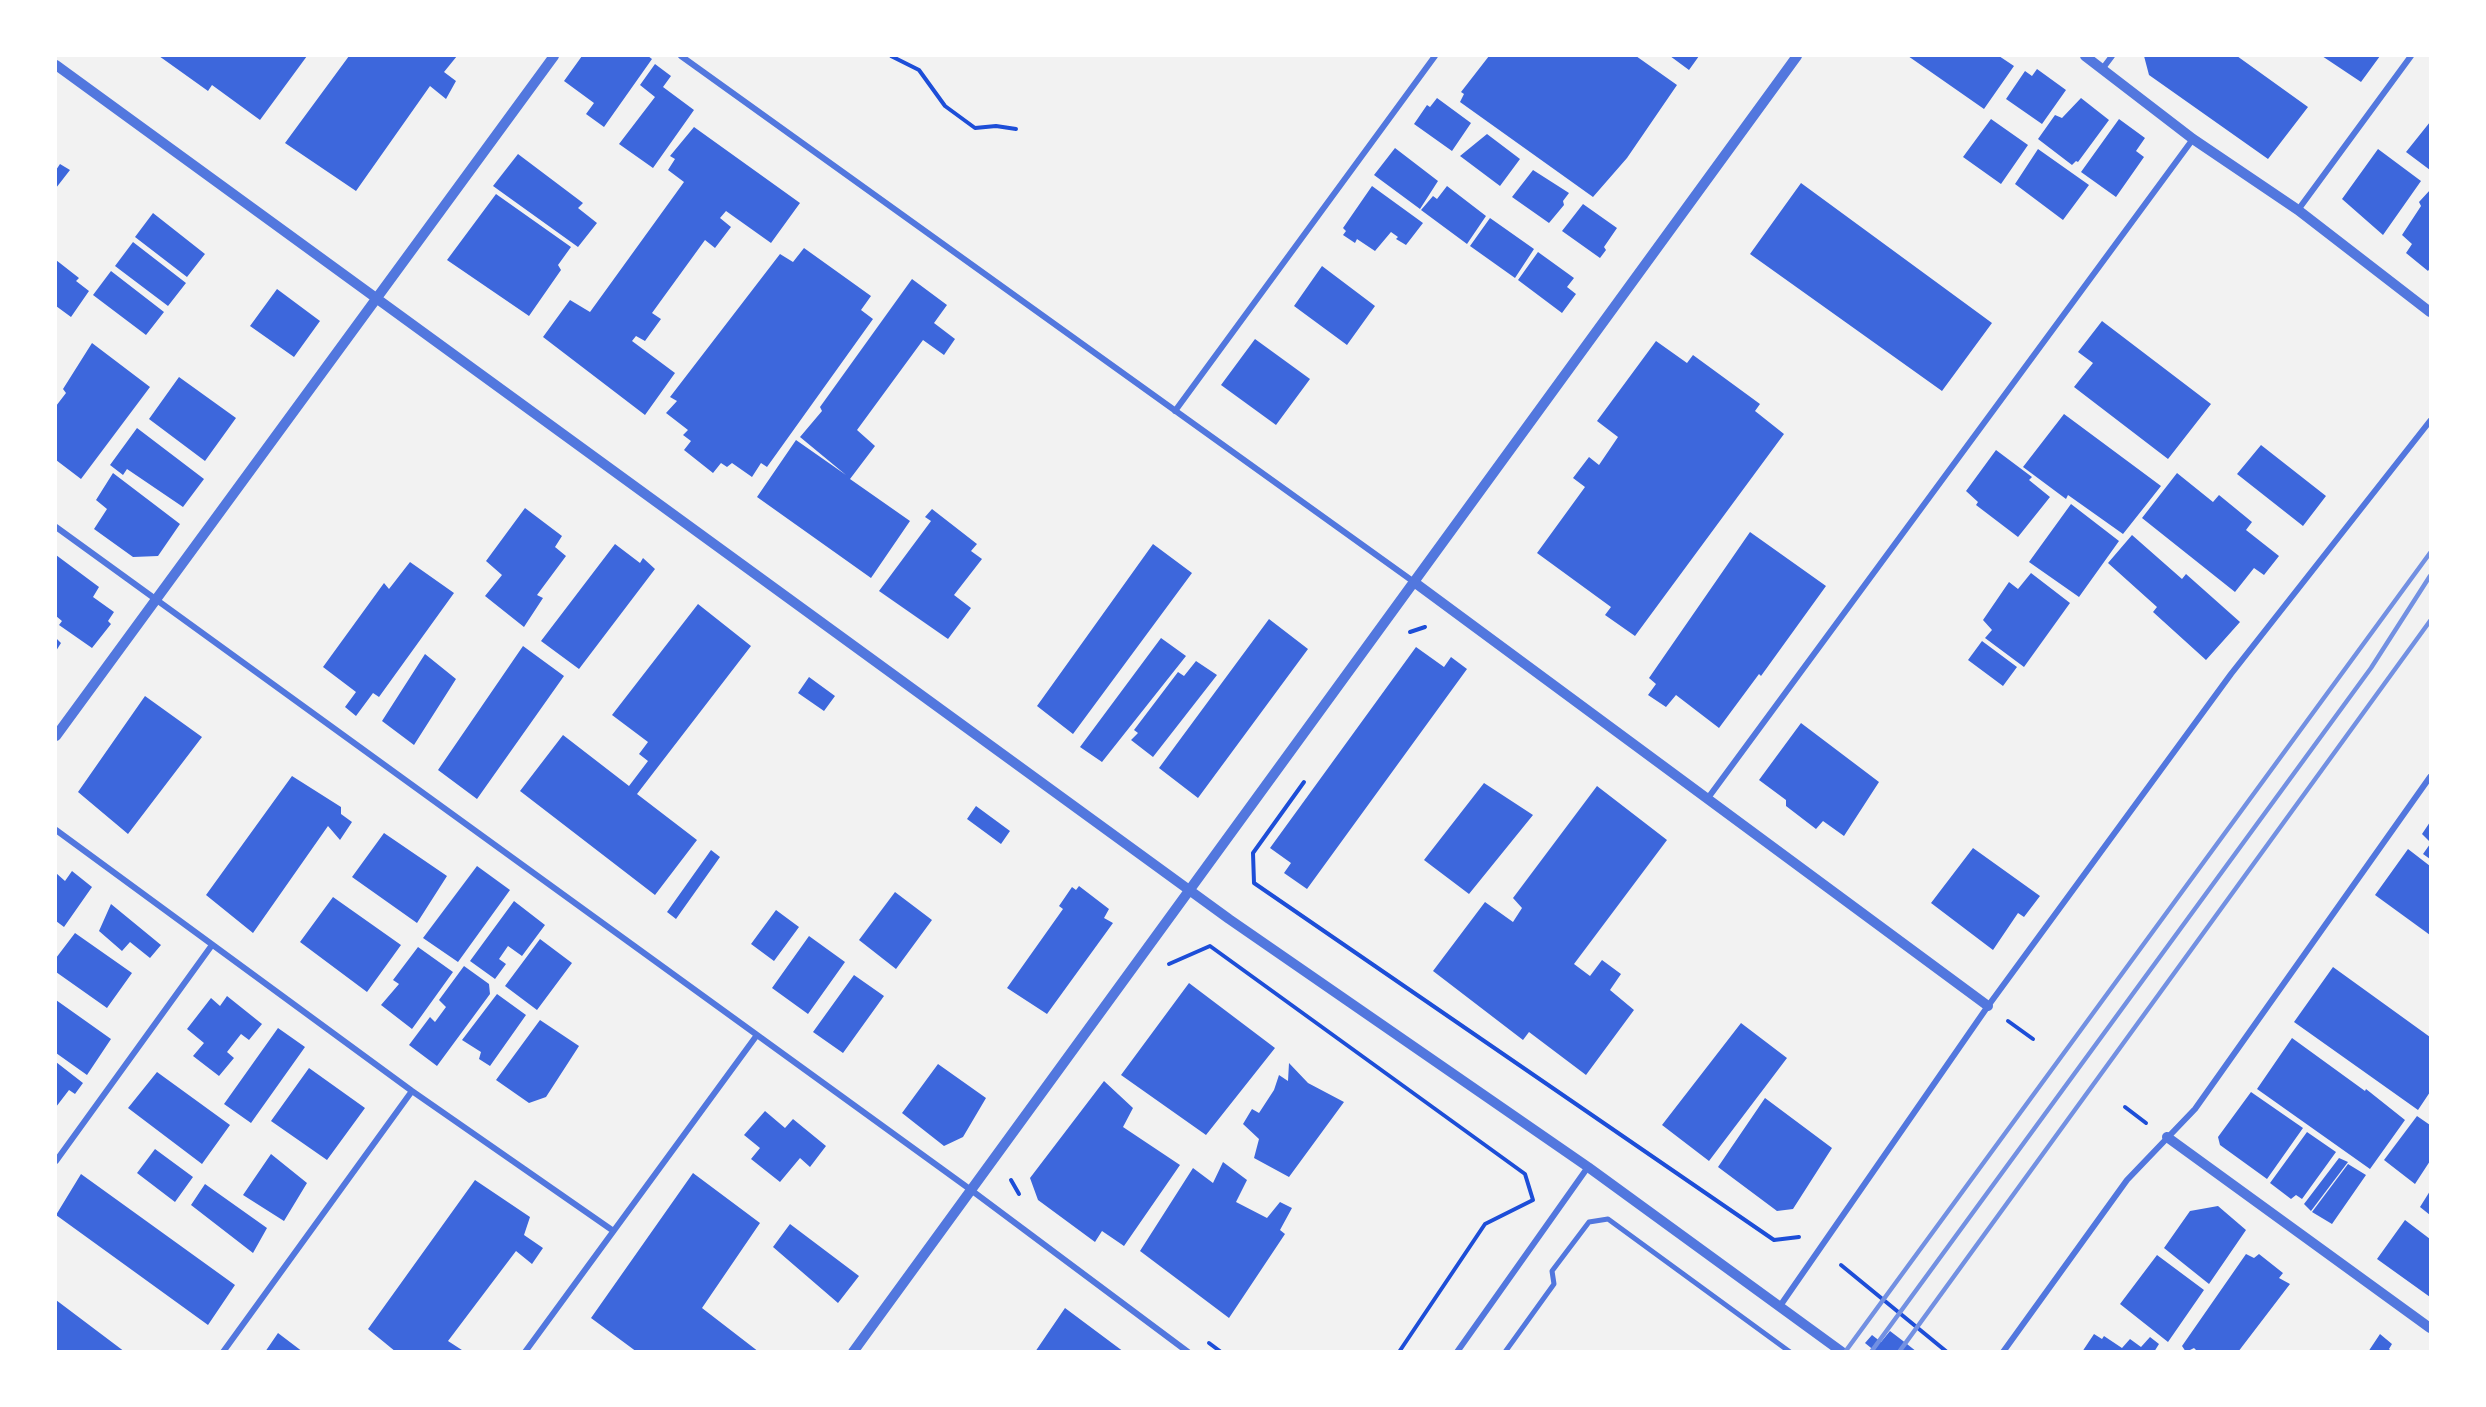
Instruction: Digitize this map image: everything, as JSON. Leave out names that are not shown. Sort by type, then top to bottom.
[{"type":"street","points":[[56,736],[554,56]]},
{"type":"street","points":[[681,56],[1414,582],[1988,1006]]},
{"type":"street","points":[[1175,411],[1435,56]]},
{"type":"street","points":[[853,1352],[1797,56]]},
{"type":"street","points":[[2085,56],[2193,139],[2298,210],[2430,312]]},
{"type":"street","points":[[2103,68],[2112,56]]},
{"type":"street","points":[[2298,210],[2411,56]]},
{"type":"street","points":[[56,65],[1189,890],[1588,1167],[1842,1352]]},
{"type":"street","points":[[1708,798],[2193,139]]},
{"type":"street","points":[[1780,1306],[1988,1006],[2231,674],[2430,421]]},
{"type":"street","points":[[56,527],[971,1190],[1188,1352]]},
{"type":"street","points":[[2003,1352],[2127,1180],[2195,1109],[2430,777]]},
{"type":"street","points":[[56,830],[412,1091],[612,1230]]},
{"type":"street","points":[[56,1161],[212,945]]},
{"type":"street","points":[[525,1352],[612,1230],[757,1035]]},
{"type":"street","points":[[223,1352],[412,1091]]},
{"type":"street","points":[[2167,1137],[2430,1328]]},
{"type":"street","points":[[1457,1352],[1588,1167]]},
{"type":"street","points":[[1505,1352],[1554,1284],[1552,1271],[1589,1221],[1608,1219],[1790,1352]]},
{"type":"path","points":[[891,56],[919,70],[945,106],[975,128],[996,126],[1016,129]]},
{"type":"path","points":[[1402,642],[1409,632],[1425,627]]},
{"type":"path","points":[[1308,776],[1253,853],[1254,883],[1774,1240],[1802,1237],[1807,1232]]},
{"type":"path","points":[[1163,972],[1170,963],[1210,946],[1525,1174],[1533,1200],[1485,1224],[1399,1352]]},
{"type":"path","points":[[1988,1006],[2033,1039]]},
{"type":"path","points":[[1010,1179],[1018,1194]]},
{"type":"path","points":[[1841,1265],[1947,1352]]},
{"type":"building","points":[[159,56],[307,56],[260,120],[212,85],[208,91]]},
{"type":"building","points":[[349,56],[457,56],[444,72],[456,81],[446,99],[430,86],[356,191],[285,143]]},
{"type":"building","points":[[582,56],[648,56],[652,59],[604,127],[586,114],[594,103],[564,81]]},
{"type":"building","points":[[1489,56],[1636,56],[1677,85],[1627,158],[1593,197],[1460,102],[1464,94],[1461,92]]},
{"type":"building","points":[[1670,56],[1699,56],[1689,70]]},
{"type":"building","points":[[1908,56],[1999,56],[2014,66],[1984,109]]},
{"type":"building","points":[[2144,56],[2237,56],[2308,107],[2268,159],[2149,75]]},
{"type":"building","points":[[2322,56],[2380,56],[2361,82]]},
{"type":"building","points":[[655,64],[671,76],[663,87],[694,110],[653,168],[619,144],[655,97],[640,85]]},
{"type":"building","points":[[2037,69],[2066,90],[2042,124],[2006,99],[2025,71],[2032,76]]},
{"type":"building","points":[[1437,98],[1471,123],[1452,151],[1414,124],[1427,105],[1430,107]]},
{"type":"building","points":[[2081,98],[2109,120],[2078,162],[2072,165],[2038,139],[2055,115],[2062,118]]},
{"type":"building","points":[[1991,119],[2028,145],[2001,184],[1963,157]]},
{"type":"building","points":[[2119,119],[2145,138],[2136,151],[2144,157],[2116,197],[2081,172]]},
{"type":"building","points":[[2430,122],[2430,170],[2406,152]]},
{"type":"building","points":[[694,127],[800,203],[771,243],[726,211],[720,218],[731,227],[715,248],[705,240],[652,313],[661,319],[645,341],[636,336],[632,341],[675,373],[645,415],[543,337],[570,300],[590,312],[684,182],[668,170],[675,159],[670,156]]},
{"type":"building","points":[[1487,134],[1520,159],[1500,186],[1460,156]]},
{"type":"building","points":[[1395,148],[1438,181],[1420,209],[1374,175]]},
{"type":"building","points":[[2038,149],[2089,185],[2063,220],[2015,184]]},
{"type":"building","points":[[2378,149],[2421,181],[2383,235],[2342,199]]},
{"type":"building","points":[[518,154],[583,203],[578,208],[597,223],[578,247],[493,186]]},
{"type":"building","points":[[60,164],[70,170],[56,188],[56,170]]},
{"type":"building","points":[[1533,170],[1569,193],[1563,201],[1564,205],[1549,223],[1512,197]]},
{"type":"building","points":[[1801,183],[1992,323],[1942,391],[1750,254]]},
{"type":"building","points":[[1372,186],[1423,223],[1406,245],[1396,239],[1398,237],[1391,232],[1375,251],[1357,239],[1355,243],[1343,235],[1346,231],[1343,228]]},
{"type":"building","points":[[1447,186],[1486,216],[1467,244],[1421,210],[1433,196],[1437,199]]},
{"type":"building","points":[[2430,190],[2430,268],[2428,271],[2406,253],[2412,244],[2402,235],[2421,206],[2419,202]]},
{"type":"building","points":[[496,194],[571,247],[558,265],[561,270],[529,316],[447,260]]},
{"type":"building","points":[[1583,204],[1617,228],[1604,247],[1606,250],[1600,258],[1562,231]]},
{"type":"building","points":[[153,213],[205,254],[187,277],[135,237]]},
{"type":"building","points":[[1490,218],[1534,249],[1515,278],[1470,246]]},
{"type":"building","points":[[133,242],[186,283],[168,306],[115,266]]},
{"type":"building","points":[[804,248],[871,296],[861,310],[873,319],[767,467],[761,463],[752,477],[732,463],[727,467],[721,463],[713,473],[684,450],[691,441],[683,435],[688,430],[666,413],[677,401],[670,397],[780,254],[793,262]]},
{"type":"building","points":[[1538,252],[1574,278],[1567,287],[1576,294],[1562,313],[1518,280]]},
{"type":"building","points":[[56,260],[79,278],[76,281],[89,291],[71,317],[56,306]]},
{"type":"building","points":[[1322,266],[1375,306],[1347,345],[1294,306]]},
{"type":"building","points":[[111,271],[164,312],[146,335],[93,295]]},
{"type":"building","points":[[912,279],[947,305],[934,323],[955,339],[944,355],[923,340],[857,430],[875,446],[850,479],[910,521],[871,578],[757,497],[796,440],[846,475],[800,437],[822,411],[820,407]]},
{"type":"building","points":[[277,289],[320,321],[294,357],[250,326]]},
{"type":"building","points":[[2102,321],[2211,404],[2168,459],[2074,387],[2093,363],[2078,352]]},
{"type":"building","points":[[1255,339],[1310,379],[1276,425],[1221,385]]},
{"type":"building","points":[[1656,341],[1687,363],[1693,355],[1760,404],[1755,411],[1784,434],[1635,636],[1605,615],[1611,607],[1537,553],[1585,487],[1573,478],[1589,457],[1599,465],[1618,437],[1597,421]]},
{"type":"building","points":[[92,343],[150,387],[81,479],[56,460],[56,406],[66,393],[63,389]]},
{"type":"building","points":[[179,377],[236,418],[205,461],[149,419]]},
{"type":"building","points":[[2064,414],[2161,486],[2123,534],[2068,495],[2066,499],[2023,467]]},
{"type":"building","points":[[137,428],[204,479],[183,507],[127,469],[123,475],[110,465]]},
{"type":"building","points":[[2261,445],[2326,496],[2303,526],[2237,474]]},
{"type":"building","points":[[1996,450],[2032,477],[2029,480],[2050,497],[2018,537],[1976,505],[1978,502],[1966,491]]},
{"type":"building","points":[[113,473],[180,524],[158,556],[133,557],[94,529],[107,509],[96,500]]},
{"type":"building","points":[[2177,473],[2213,502],[2219,495],[2252,522],[2246,530],[2279,556],[2264,575],[2254,568],[2235,592],[2142,518]]},
{"type":"building","points":[[2071,504],[2119,541],[2079,597],[2029,562]]},
{"type":"building","points":[[525,508],[562,536],[555,547],[566,556],[537,595],[543,598],[524,627],[485,596],[502,575],[486,561]]},
{"type":"building","points":[[932,509],[977,544],[971,551],[982,559],[954,595],[971,608],[948,639],[879,591],[931,521],[925,517]]},
{"type":"building","points":[[1750,532],[1826,586],[1761,676],[1759,674],[1719,728],[1676,695],[1666,707],[1648,695],[1656,684],[1649,678]]},
{"type":"building","points":[[2132,535],[2182,579],[2186,574],[2240,622],[2206,660],[2153,612],[2157,607],[2108,563]]},
{"type":"building","points":[[615,544],[640,563],[643,558],[655,569],[579,669],[541,641]]},
{"type":"building","points":[[1153,544],[1192,573],[1073,734],[1037,706]]},
{"type":"building","points":[[56,555],[99,587],[93,597],[114,612],[108,621],[111,624],[92,648],[59,625],[62,621],[56,616]]},
{"type":"building","points":[[410,562],[454,593],[379,697],[373,693],[356,716],[345,707],[356,692],[323,667],[384,583],[389,589]]},
{"type":"building","points":[[2031,573],[2070,603],[2024,667],[1985,638],[1992,630],[1983,620],[2009,582],[2018,589]]},
{"type":"building","points":[[698,604],[751,646],[637,794],[697,840],[655,895],[520,791],[563,735],[629,786],[648,761],[639,754],[648,742],[612,715]]},
{"type":"building","points":[[1269,619],[1308,649],[1198,798],[1159,768]]},
{"type":"building","points":[[56,638],[61,643],[56,651]]},
{"type":"building","points":[[1161,638],[1186,656],[1102,762],[1080,747]]},
{"type":"building","points":[[1982,641],[2017,667],[2003,686],[1968,660]]},
{"type":"building","points":[[523,646],[564,676],[477,799],[438,770]]},
{"type":"building","points":[[1416,647],[1444,667],[1451,657],[1467,669],[1307,889],[1284,873],[1291,863],[1270,848]]},
{"type":"building","points":[[425,654],[456,679],[414,745],[382,721]]},
{"type":"building","points":[[1196,661],[1217,675],[1153,757],[1131,740],[1138,733],[1134,730],[1178,672],[1184,676]]},
{"type":"building","points":[[809,677],[835,696],[824,711],[798,693]]},
{"type":"building","points":[[145,696],[202,737],[128,834],[78,792]]},
{"type":"building","points":[[1801,723],[1879,782],[1844,836],[1823,821],[1816,829],[1786,806],[1786,800],[1759,780]]},
{"type":"building","points":[[292,776],[341,807],[341,814],[352,822],[340,840],[328,826],[253,933],[206,895]]},
{"type":"building","points":[[1484,783],[1533,815],[1469,894],[1424,860]]},
{"type":"building","points":[[1597,786],[1667,840],[1574,964],[1590,976],[1602,960],[1621,974],[1610,990],[1634,1010],[1586,1075],[1529,1032],[1523,1040],[1433,971],[1485,902],[1513,922],[1522,908],[1513,898]]},
{"type":"building","points":[[976,806],[1010,831],[1001,844],[967,819]]},
{"type":"building","points":[[2430,822],[2430,842],[2422,834]]},
{"type":"building","points":[[384,833],[447,876],[417,923],[352,877]]},
{"type":"building","points":[[2430,844],[2430,859],[2423,854]]},
{"type":"building","points":[[1973,848],[2040,896],[2024,917],[2018,913],[1993,950],[1931,903]]},
{"type":"building","points":[[2408,849],[2430,866],[2430,935],[2375,895]]},
{"type":"building","points":[[711,850],[720,857],[676,919],[667,912]]},
{"type":"building","points":[[477,866],[510,890],[458,962],[423,938]]},
{"type":"building","points":[[72,871],[92,887],[64,927],[56,921],[56,873],[65,881]]},
{"type":"building","points":[[1079,886],[1109,909],[1104,918],[1113,923],[1047,1014],[1007,988],[1063,909],[1059,906],[1072,887],[1076,890]]},
{"type":"building","points":[[895,892],[932,920],[896,969],[859,940]]},
{"type":"building","points":[[333,897],[401,945],[367,992],[300,942]]},
{"type":"building","points":[[514,901],[545,925],[522,956],[508,946],[499,959],[506,964],[495,979],[470,961]]},
{"type":"building","points":[[111,904],[161,945],[150,958],[130,942],[122,951],[99,931]]},
{"type":"building","points":[[776,910],[799,927],[774,961],[751,944]]},
{"type":"building","points":[[75,933],[132,973],[107,1008],[56,972],[56,958]]},
{"type":"building","points":[[809,936],[845,962],[808,1014],[772,988]]},
{"type":"building","points":[[540,939],[572,963],[537,1010],[505,986]]},
{"type":"building","points":[[418,947],[453,972],[412,1029],[381,1005],[399,984],[393,980]]},
{"type":"building","points":[[464,966],[489,984],[490,994],[437,1066],[409,1045],[430,1017],[435,1022],[446,1007],[439,1000]]},
{"type":"building","points":[[2333,967],[2430,1037],[2430,1092],[2418,1110],[2294,1022]]},
{"type":"building","points":[[854,975],[884,996],[843,1053],[813,1032]]},
{"type":"building","points":[[1189,983],[1275,1048],[1206,1135],[1121,1075]]},
{"type":"building","points":[[497,994],[526,1015],[490,1066],[479,1059],[481,1052],[462,1040]]},
{"type":"building","points":[[227,996],[262,1024],[249,1040],[241,1034],[227,1052],[234,1058],[219,1076],[193,1056],[204,1043],[187,1029],[211,998],[220,1006]]},
{"type":"building","points":[[56,1000],[111,1039],[87,1075],[56,1053]]},
{"type":"building","points":[[540,1020],[579,1046],[546,1097],[529,1103],[496,1080]]},
{"type":"building","points":[[1741,1023],[1787,1058],[1709,1161],[1662,1125]]},
{"type":"building","points":[[278,1028],[305,1047],[251,1123],[224,1104]]},
{"type":"building","points":[[2292,1038],[2365,1091],[2366,1089],[2405,1120],[2370,1169],[2257,1089]]},
{"type":"building","points":[[56,1062],[83,1083],[75,1094],[69,1090],[56,1107]]},
{"type":"building","points":[[1289,1063],[1308,1083],[1344,1102],[1289,1177],[1254,1158],[1259,1139],[1243,1124],[1252,1109],[1259,1113],[1274,1090],[1279,1075],[1288,1081]]},
{"type":"building","points":[[938,1064],[986,1098],[963,1137],[944,1146],[902,1113]]},
{"type":"building","points":[[309,1068],[365,1108],[327,1160],[271,1121]]},
{"type":"building","points":[[157,1072],[230,1125],[202,1164],[128,1108]]},
{"type":"building","points":[[1104,1081],[1133,1108],[1123,1127],[1180,1165],[1124,1246],[1102,1231],[1095,1242],[1038,1200],[1030,1178]]},
{"type":"building","points":[[2251,1092],[2303,1128],[2267,1179],[2220,1145],[2218,1137]]},
{"type":"building","points":[[1765,1098],[1832,1148],[1793,1209],[1777,1211],[1718,1167]]},
{"type":"building","points":[[765,1111],[785,1128],[793,1119],[826,1146],[810,1167],[800,1158],[780,1182],[751,1159],[760,1148],[744,1135]]},
{"type":"building","points":[[2417,1116],[2430,1125],[2430,1161],[2415,1184],[2384,1160]]},
{"type":"building","points":[[2307,1132],[2336,1152],[2302,1199],[2296,1195],[2291,1199],[2270,1183]]},
{"type":"building","points":[[155,1149],[193,1177],[175,1202],[137,1173]]},
{"type":"building","points":[[271,1154],[307,1183],[284,1221],[243,1195]]},
{"type":"building","points":[[2339,1158],[2348,1162],[2311,1211],[2304,1204]]},
{"type":"building","points":[[1223,1162],[1247,1180],[1236,1202],[1267,1218],[1280,1202],[1292,1208],[1280,1230],[1285,1234],[1229,1318],[1140,1251],[1193,1168],[1213,1183]]},
{"type":"building","points":[[2348,1164],[2366,1175],[2332,1224],[2312,1212]]},
{"type":"building","points":[[693,1173],[760,1223],[702,1308],[759,1352],[637,1352],[591,1318]]},
{"type":"building","points":[[81,1174],[235,1285],[208,1325],[56,1215]]},
{"type":"building","points":[[475,1180],[530,1217],[524,1235],[543,1248],[532,1264],[516,1251],[448,1341],[465,1352],[396,1352],[368,1329]]},
{"type":"building","points":[[205,1184],[267,1228],[253,1253],[191,1205]]},
{"type":"building","points":[[2430,1191],[2430,1215],[2420,1207]]},
{"type":"building","points":[[2218,1206],[2246,1230],[2209,1284],[2164,1248],[2190,1211]]},
{"type":"building","points":[[2405,1220],[2430,1239],[2430,1297],[2377,1259]]},
{"type":"building","points":[[790,1224],[859,1276],[838,1303],[773,1247]]},
{"type":"building","points":[[2246,1254],[2254,1258],[2259,1254],[2283,1273],[2279,1278],[2290,1284],[2238,1352],[2198,1352],[2194,1348],[2186,1352],[2182,1346]]},
{"type":"building","points":[[2157,1255],[2204,1290],[2168,1342],[2120,1304]]},
{"type":"building","points":[[56,1300],[125,1352],[56,1352]]},
{"type":"building","points":[[1065,1308],[1124,1352],[1035,1352]]},
{"type":"building","points":[[1890,1331],[1917,1352],[1876,1352],[1865,1343],[1872,1335],[1881,1342]]},
{"type":"building","points":[[278,1333],[303,1352],[265,1352]]},
{"type":"building","points":[[2094,1334],[2102,1339],[2104,1336],[2122,1348],[2130,1339],[2141,1347],[2150,1337],[2159,1344],[2154,1352],[2082,1352]]},
{"type":"building","points":[[2380,1334],[2392,1344],[2389,1349],[2392,1352],[2368,1352]]},
{"type":"railway","points":[[1845,1352],[2430,553]]},
{"type":"railway","points":[[1871,1352],[2371,668],[2430,576]]},
{"type":"railway","points":[[1899,1352],[2430,621]]}]
